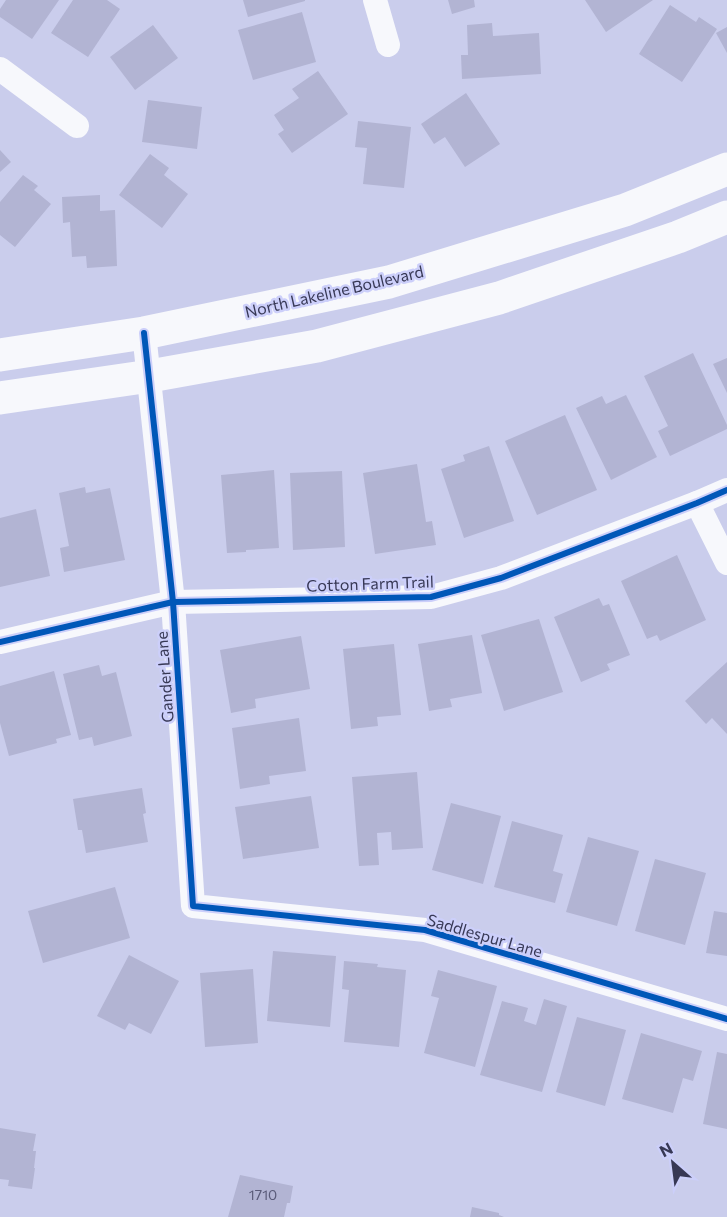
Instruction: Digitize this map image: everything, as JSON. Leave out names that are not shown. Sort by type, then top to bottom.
[{"type":"main road","name":"North Lakeline Boulevard","points":[[0,356],[144,333],[389,282],[625,210],[727,169]]},
{"type":"main road","points":[[0,398],[150,376],[317,346],[499,298],[678,237],[727,217]]},
{"type":"street","points":[[375,0],[388,45]]},
{"type":"street","points":[[0,69],[77,126]]},
{"type":"street","name":"Gander Lane","points":[[144,333],[173,602],[193,906]]},
{"type":"street","name":"Cotton Farm Trail","points":[[0,642],[173,602],[431,597],[501,578],[727,490]]},
{"type":"street","points":[[697,503],[727,563]]},
{"type":"street","name":"Saddlespur Lane","points":[[193,906],[425,930],[727,1019]]},
{"type":"building","points":[[6,0],[59,0],[32,39],[0,17],[0,9]]},
{"type":"building","points":[[73,0],[107,0],[120,9],[88,57],[51,33]]},
{"type":"building","points":[[243,0],[305,0],[305,1],[248,17]]},
{"type":"building","points":[[448,0],[474,0],[475,7],[452,14]]},
{"type":"building","points":[[585,0],[653,0],[606,32]]},
{"type":"building","points":[[670,5],[696,22],[699,17],[717,29],[682,82],[639,54]]},
{"type":"building","points":[[302,12],[316,62],[253,80],[238,30]]},
{"type":"building","points":[[492,23],[493,36],[539,33],[541,74],[462,79],[461,55],[468,55],[467,25]]},
{"type":"building","points":[[153,25],[178,58],[135,90],[110,57]]},
{"type":"building","points":[[727,27],[727,53],[716,33]]},
{"type":"building","points":[[318,71],[348,114],[292,153],[278,134],[284,130],[274,115],[299,98],[292,89]]},
{"type":"building","points":[[466,93],[500,144],[465,167],[445,137],[434,144],[421,124]]},
{"type":"building","points":[[148,100],[202,107],[197,149],[142,142]]},
{"type":"building","points":[[358,121],[411,127],[404,188],[363,184],[367,148],[355,147]]},
{"type":"building","points":[[0,150],[11,162],[0,172]]},
{"type":"building","points":[[150,154],[169,168],[164,175],[188,194],[162,228],[119,195]]},
{"type":"building","points":[[23,175],[38,186],[34,190],[51,204],[15,247],[0,235],[0,202]]},
{"type":"building","points":[[100,195],[100,211],[115,210],[117,266],[87,268],[86,256],[72,257],[70,222],[63,223],[62,197]]},
{"type":"building","points":[[693,353],[727,429],[670,456],[658,431],[668,426],[644,376]]},
{"type":"building","points":[[727,358],[727,393],[713,364]]},
{"type":"building","points":[[626,395],[657,457],[611,480],[576,408],[602,396],[606,404]]},
{"type":"building","points":[[565,415],[597,490],[537,515],[505,441]]},
{"type":"building","points":[[489,446],[514,521],[464,538],[441,469],[465,461],[463,455]]},
{"type":"building","points":[[417,464],[426,522],[432,521],[436,545],[375,554],[363,473]]},
{"type":"building","points":[[274,470],[279,548],[227,553],[221,475]]},
{"type":"building","points":[[342,471],[345,547],[293,550],[290,473]]},
{"type":"building","points":[[85,487],[86,493],[110,488],[125,560],[64,572],[60,548],[69,546],[59,493]]},
{"type":"building","points":[[36,509],[50,576],[0,587],[0,518]]},
{"type":"building","points":[[677,555],[706,620],[660,641],[657,635],[647,639],[621,581]]},
{"type":"building","points":[[599,598],[603,606],[609,604],[630,655],[607,664],[610,670],[581,682],[554,617]]},
{"type":"building","points":[[539,619],[563,692],[504,711],[481,635]]},
{"type":"building","points":[[472,635],[482,693],[450,699],[452,707],[429,711],[418,644]]},
{"type":"building","points":[[301,636],[310,689],[255,699],[256,708],[231,713],[220,650]]},
{"type":"building","points":[[394,644],[401,715],[377,717],[378,726],[351,729],[343,649]]},
{"type":"building","points":[[727,662],[727,734],[712,718],[706,724],[685,701]]},
{"type":"building","points":[[99,665],[102,676],[116,672],[132,736],[94,746],[92,737],[79,740],[63,674]]},
{"type":"building","points":[[54,671],[71,735],[56,739],[57,743],[9,756],[0,723],[0,686]]},
{"type":"building","points":[[299,718],[306,771],[269,776],[270,784],[240,789],[232,728]]},
{"type":"building","points":[[417,772],[423,848],[392,850],[391,832],[377,833],[379,865],[359,866],[352,777]]},
{"type":"building","points":[[142,788],[146,813],[143,814],[148,842],[86,853],[82,830],[78,830],[73,799]]},
{"type":"building","points":[[311,796],[319,848],[243,859],[235,807]]},
{"type":"building","points":[[451,803],[501,816],[483,884],[432,870]]},
{"type":"building","points":[[512,821],[563,835],[553,871],[563,874],[555,903],[494,887]]},
{"type":"building","points":[[588,837],[639,851],[617,926],[566,912]]},
{"type":"building","points":[[655,859],[706,873],[685,945],[635,931]]},
{"type":"building","points":[[115,887],[130,938],[43,963],[28,911]]},
{"type":"building","points":[[714,911],[727,913],[727,956],[706,953]]},
{"type":"building","points":[[273,951],[336,956],[330,1027],[267,1021]]},
{"type":"building","points":[[129,955],[179,981],[151,1034],[129,1023],[125,1030],[97,1016]]},
{"type":"building","points":[[344,961],[378,964],[377,967],[406,970],[399,1047],[344,1042],[349,990],[342,989]]},
{"type":"building","points":[[253,969],[258,1043],[205,1047],[200,973]]},
{"type":"building","points":[[438,970],[497,986],[475,1067],[424,1053],[439,998],[431,996]]},
{"type":"building","points":[[544,999],[567,1006],[542,1092],[480,1075],[502,1001],[528,1008],[524,1021],[536,1025]]},
{"type":"building","points":[[577,1017],[626,1030],[605,1106],[556,1092]]},
{"type":"building","points":[[641,1033],[702,1051],[693,1081],[683,1078],[673,1113],[622,1099]]},
{"type":"building","points":[[717,1052],[727,1054],[727,1129],[703,1124]]},
{"type":"building","points":[[0,1128],[36,1134],[32,1189],[8,1186],[9,1180],[0,1179]]},
{"type":"building","points":[[240,1175],[293,1186],[290,1203],[287,1203],[284,1217],[228,1217]]},
{"type":"building","points":[[472,1207],[499,1213],[504,1217],[470,1217]]},
{"type":"cycle path","points":[[144,333],[173,602],[193,906],[425,930],[727,1019]]},
{"type":"cycle path","points":[[0,642],[173,602],[431,597],[501,578],[727,490]]}]
